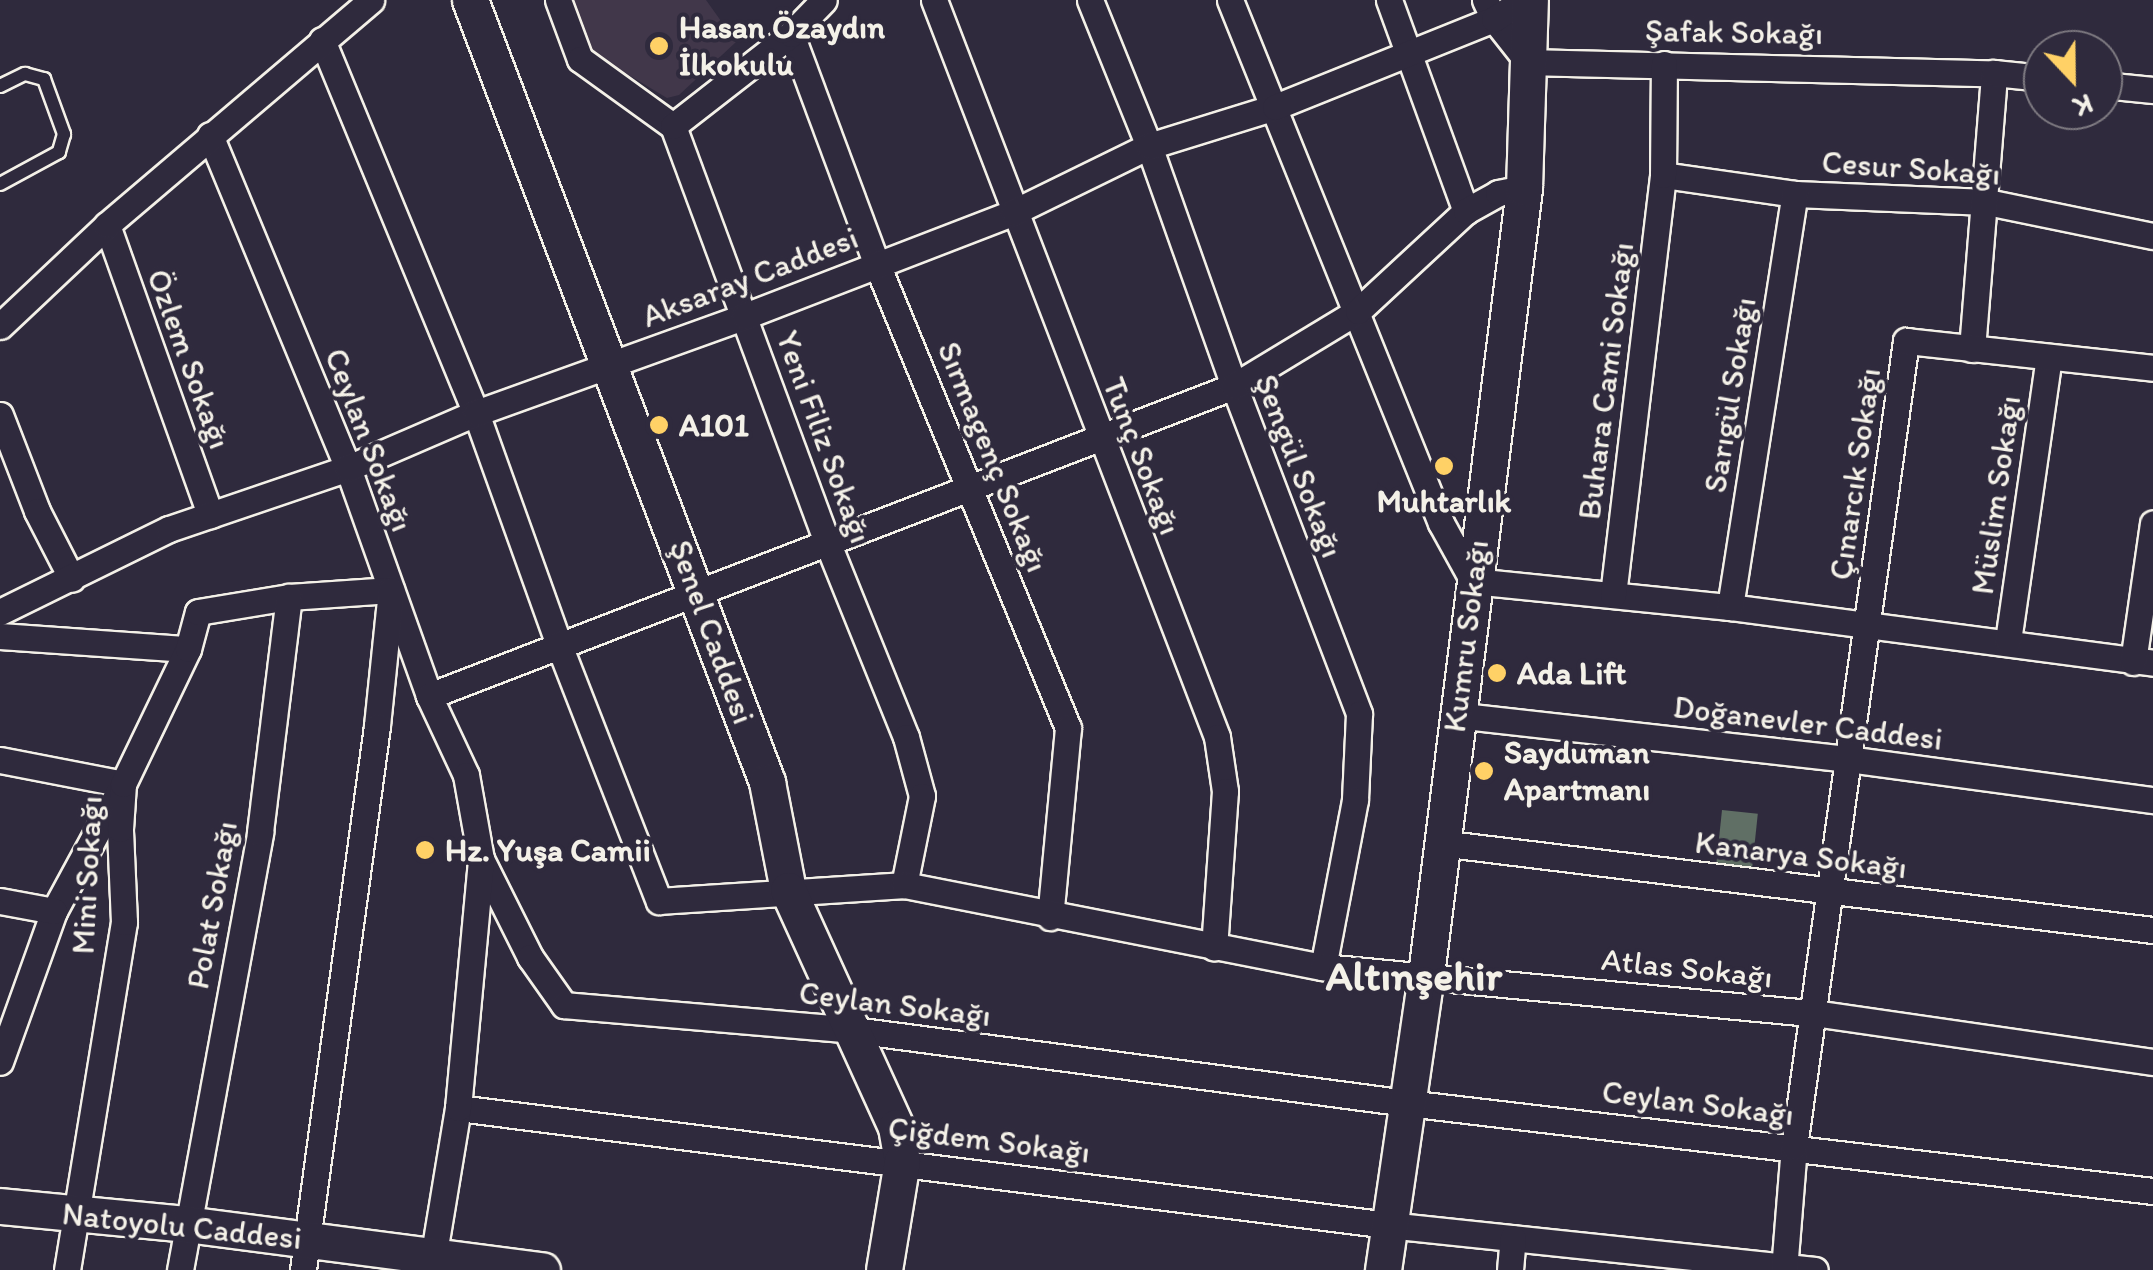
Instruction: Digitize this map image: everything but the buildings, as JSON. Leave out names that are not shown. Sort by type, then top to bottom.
[{"type":"street","points":[[0,326],[210,135],[371,0]]},
{"type":"street","name":"Şenel Caddesi","points":[[470,0],[767,782],[788,890],[896,1127],[902,1161],[884,1270]]},
{"type":"street","points":[[558,0],[580,58],[673,126],[790,34],[824,0]]},
{"type":"street","name":"Tunç Sokağı","points":[[934,0],[1217,737],[1225,792],[1214,948]]},
{"type":"street","name":"Şengül Sokağı","points":[[1090,0],[1149,146],[1234,386],[1359,714],[1355,800],[1323,968]]},
{"type":"street","points":[[1230,0],[1441,523],[1473,581],[1730,606],[2143,662],[2153,523]]},
{"type":"street","points":[[1388,0],[1466,211]]},
{"type":"street","name":"Aksaray Caddesi","points":[[0,612],[170,529],[348,468],[476,414],[1014,212],[1149,146],[1275,107],[1409,50],[1490,9],[1526,0]]},
{"type":"street","name":"Kumru Sokağı","points":[[1383,1270],[1426,975],[1455,715],[1524,188],[1526,0]]},
{"type":"street","points":[[1490,9],[1528,62]]},
{"type":"street","name":"Sırmagenç Sokağı","points":[[790,34],[876,262],[1068,728],[1050,917]]},
{"type":"street","points":[[322,40],[476,414],[559,646]]},
{"type":"street","name":"Şafak Sokağı","points":[[1528,62],[2023,76]]},
{"type":"street","name":"Buhara Cami Sokağı","points":[[1614,594],[1664,175],[1664,64]]},
{"type":"street","points":[[1972,349],[1987,202],[1994,73]]},
{"type":"street","points":[[2123,86],[2153,90]]},
{"type":"street","name":"Yeni Filiz Sokağı","points":[[673,126],[828,544],[906,737],[922,796],[904,886]]},
{"type":"street","name":"Ceylan Sokağı","points":[[210,135],[348,468],[430,696],[466,775],[481,859],[530,957],[564,1005],[854,1030],[1407,1103],[2153,1191]]},
{"type":"street","name":"Cesur Sokağı","points":[[1664,175],[1794,194],[1987,202],[2153,236]]},
{"type":"street","points":[[430,696],[1234,386],[1358,311],[1466,211],[1498,193],[1524,188]]},
{"type":"street","name":"Sarıgül Sokağı","points":[[1730,606],[1794,194]]},
{"type":"street","name":"Özlem Sokağı","points":[[107,226],[210,515]]},
{"type":"street","name":"Çınarcık Sokağı","points":[[1866,624],[1906,341],[2153,368]]},
{"type":"street","name":"Müslim Sokağı","points":[[2008,641],[2049,358]]},
{"type":"street","points":[[0,415],[37,511],[72,579]]},
{"type":"street","points":[[289,597],[392,590],[378,726],[305,1254]]},
{"type":"street","name":"Mini Sokağı","points":[[67,1270],[73,1214],[124,922],[120,828],[123,784],[188,650],[198,612],[289,597]]},
{"type":"street","name":"Polat Sokağı","points":[[180,1270],[260,832],[289,597]]},
{"type":"street","points":[[1784,1268],[1794,1146],[1833,893],[1866,624]]},
{"type":"street","points":[[0,636],[188,650]]},
{"type":"street","name":"Atlas Sokağı","points":[[559,646],[658,901],[788,890],[904,886],[1323,968],[1813,1013],[2153,1062]]},
{"type":"street","name":"Doğanevler Caddesi","points":[[1455,715],[1848,759],[2153,800]]},
{"type":"street","points":[[0,760],[123,784],[54,911],[1,1050]]},
{"type":"street","name":"Kanarya Sokağı","points":[[1440,843],[2153,930]]},
{"type":"street","points":[[433,1259],[458,1108],[481,859]]},
{"type":"street","points":[[0,901],[54,911]]},
{"type":"street","name":"Çiğdem Sokağı","points":[[458,1108],[1388,1224],[1815,1270]]},
{"type":"street","name":"Natoyolu Caddesi","points":[[0,1206],[186,1224],[305,1254],[433,1259],[542,1270]]},
{"type":"street","points":[[1510,1270],[1513,1238]]},
{"type":"lane","points":[[0,86],[25,74],[44,80],[64,134],[59,152],[0,184]]},
{"type":"shaded area","name":"Hasan Özaydın İlkokulu","points":[[571,0],[706,0],[736,42],[679,95],[667,98],[589,51]]},
{"type":"green space","points":[[1722,810],[1758,814],[1751,875],[1716,872]]},
{"type":"place","name":"Hasan Özaydın İlkokulu","points":[[659,46]]},
{"type":"place","name":"A101","points":[[659,425]]},
{"type":"place","name":"Muhtarlık","points":[[1444,466]]},
{"type":"place","name":"Ada Lift","points":[[1497,673]]},
{"type":"place","name":"Sayduman Apartmanı","points":[[1484,771]]},
{"type":"place","name":"Hz. Yuşa Camii","points":[[425,850]]},
{"type":"district","name":"Altınşehir","points":[[1414,976]]}]
